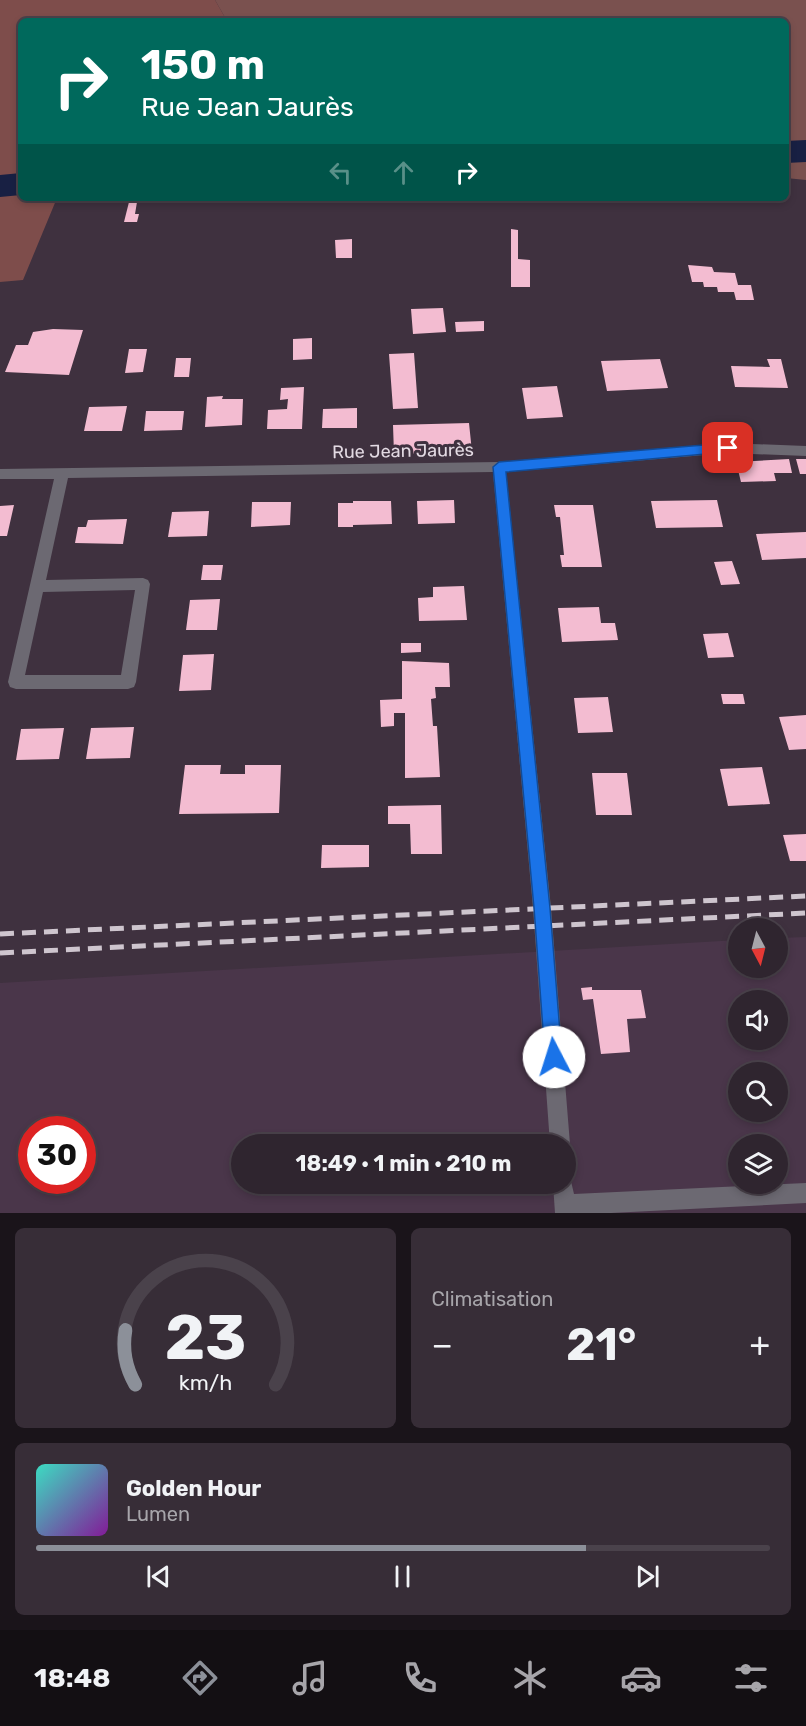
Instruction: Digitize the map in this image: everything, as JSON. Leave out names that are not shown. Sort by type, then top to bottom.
[{"type":"street","name":"Rue Jean Jaurès","points":[[0,474],[499,467],[728,448],[806,451]]},
{"type":"street","points":[[499,467],[542,908],[559,1134]]},
{"type":"street","points":[[37,586],[143,584],[128,682],[16,682],[37,586],[62,474]]},
{"type":"street","points":[[564,1194],[565,1209],[806,1193]]},
{"type":"shaded area","points":[[0,0],[215,0],[225,18],[18,18],[18,201],[56,201],[23,280],[0,282]]},
{"type":"shaded area","points":[[215,0],[806,0],[806,180],[789,178],[789,18],[225,18]]},
{"type":"shaded area","points":[[806,937],[806,1213],[0,1213],[0,983],[728,941],[728,978],[788,978],[788,938]]},
{"type":"building","points":[[129,202],[137,202],[135,214],[139,214],[137,222],[124,222]]},
{"type":"building","points":[[511,229],[518,230],[518,259],[530,260],[530,287],[511,287]]},
{"type":"building","points":[[352,239],[352,258],[336,258],[335,240]]},
{"type":"building","points":[[688,265],[712,267],[714,272],[735,273],[738,285],[751,285],[754,300],[736,300],[734,292],[718,292],[717,287],[704,287],[703,282],[692,282]]},
{"type":"building","points":[[443,308],[446,332],[413,334],[411,309]]},
{"type":"building","points":[[484,321],[484,331],[456,332],[455,322]]},
{"type":"building","points":[[53,329],[83,330],[69,375],[5,372],[16,345],[28,345],[33,332]]},
{"type":"building","points":[[312,338],[312,359],[293,360],[293,339]]},
{"type":"building","points":[[129,349],[147,349],[143,372],[125,373]]},
{"type":"building","points":[[414,353],[418,408],[393,409],[389,354]]},
{"type":"building","points":[[176,358],[191,358],[189,377],[174,377]]},
{"type":"building","points":[[660,359],[668,388],[607,391],[601,361]]},
{"type":"building","points":[[767,359],[781,359],[788,388],[735,387],[731,366],[770,367]]},
{"type":"building","points":[[557,386],[563,417],[527,419],[522,388]]},
{"type":"building","points":[[304,387],[302,429],[267,429],[268,410],[287,409],[288,399],[280,400],[281,388]]},
{"type":"building","points":[[223,396],[222,399],[243,399],[242,425],[205,427],[207,397]]},
{"type":"building","points":[[127,406],[122,431],[84,431],[89,407]]},
{"type":"building","points":[[357,408],[357,428],[322,428],[323,409]]},
{"type":"building","points":[[146,411],[184,411],[182,430],[144,431]]},
{"type":"building","points":[[469,423],[472,452],[394,454],[393,425]]},
{"type":"building","points":[[789,459],[792,473],[774,473],[776,481],[741,482],[736,462]]},
{"type":"building","points":[[796,459],[806,459],[806,474],[800,474]]},
{"type":"building","points":[[454,500],[455,523],[418,524],[417,501]]},
{"type":"building","points":[[717,500],[723,527],[656,528],[651,501]]},
{"type":"building","points":[[353,501],[391,501],[392,524],[338,527],[338,503],[353,503]]},
{"type":"building","points":[[252,502],[291,502],[290,525],[251,527]]},
{"type":"building","points":[[14,505],[7,536],[0,536],[0,506]]},
{"type":"building","points":[[554,505],[593,505],[602,567],[562,567],[560,555],[564,555],[560,517],[556,517]]},
{"type":"building","points":[[209,511],[207,536],[168,537],[172,512]]},
{"type":"building","points":[[127,519],[123,544],[75,543],[78,527],[86,527],[88,520]]},
{"type":"building","points":[[806,532],[806,558],[762,560],[756,534]]},
{"type":"building","points":[[732,561],[740,584],[721,585],[714,562]]},
{"type":"building","points":[[203,565],[223,565],[221,580],[201,580]]},
{"type":"building","points":[[464,586],[467,620],[419,621],[418,598],[433,597],[433,587]]},
{"type":"building","points":[[220,599],[217,630],[186,630],[190,600]]},
{"type":"building","points":[[599,607],[601,623],[615,623],[618,640],[562,642],[558,608]]},
{"type":"building","points":[[728,633],[734,657],[708,658],[703,634]]},
{"type":"building","points":[[401,643],[421,643],[421,652],[401,653]]},
{"type":"building","points":[[214,654],[211,690],[179,691],[183,655]]},
{"type":"building","points":[[402,661],[449,663],[450,687],[435,687],[436,698],[431,699],[433,726],[437,726],[440,777],[405,778],[405,713],[394,713],[394,726],[381,727],[380,700],[402,699]]},
{"type":"building","points":[[721,694],[743,694],[745,704],[723,704]]},
{"type":"building","points":[[608,697],[613,732],[578,733],[574,698]]},
{"type":"building","points":[[806,715],[806,749],[789,750],[779,717]]},
{"type":"building","points":[[134,727],[130,758],[86,759],[91,728]]},
{"type":"building","points":[[64,728],[59,759],[16,760],[21,729]]},
{"type":"building","points":[[185,765],[221,765],[220,774],[245,774],[245,765],[281,765],[279,813],[179,814]]},
{"type":"building","points":[[762,767],[770,804],[728,806],[720,769]]},
{"type":"building","points":[[592,773],[627,773],[632,815],[596,815]]},
{"type":"building","points":[[441,805],[442,854],[411,854],[410,824],[388,824],[388,806]]},
{"type":"building","points":[[806,834],[806,861],[790,861],[783,835]]},
{"type":"building","points":[[322,845],[369,845],[369,867],[321,868]]},
{"type":"building","points":[[592,987],[592,990],[641,990],[646,1018],[627,1019],[630,1052],[601,1054],[593,999],[583,1000],[581,988]]},
{"type":"waterway","points":[[789,152],[806,151]]},
{"type":"waterway","points":[[0,186],[18,184]]},
{"type":"railway","points":[[0,934],[806,896]]},
{"type":"railway","points":[[0,953],[806,913]]},
{"type":"route","points":[[554,1057],[542,908],[499,467],[728,448]]}]
